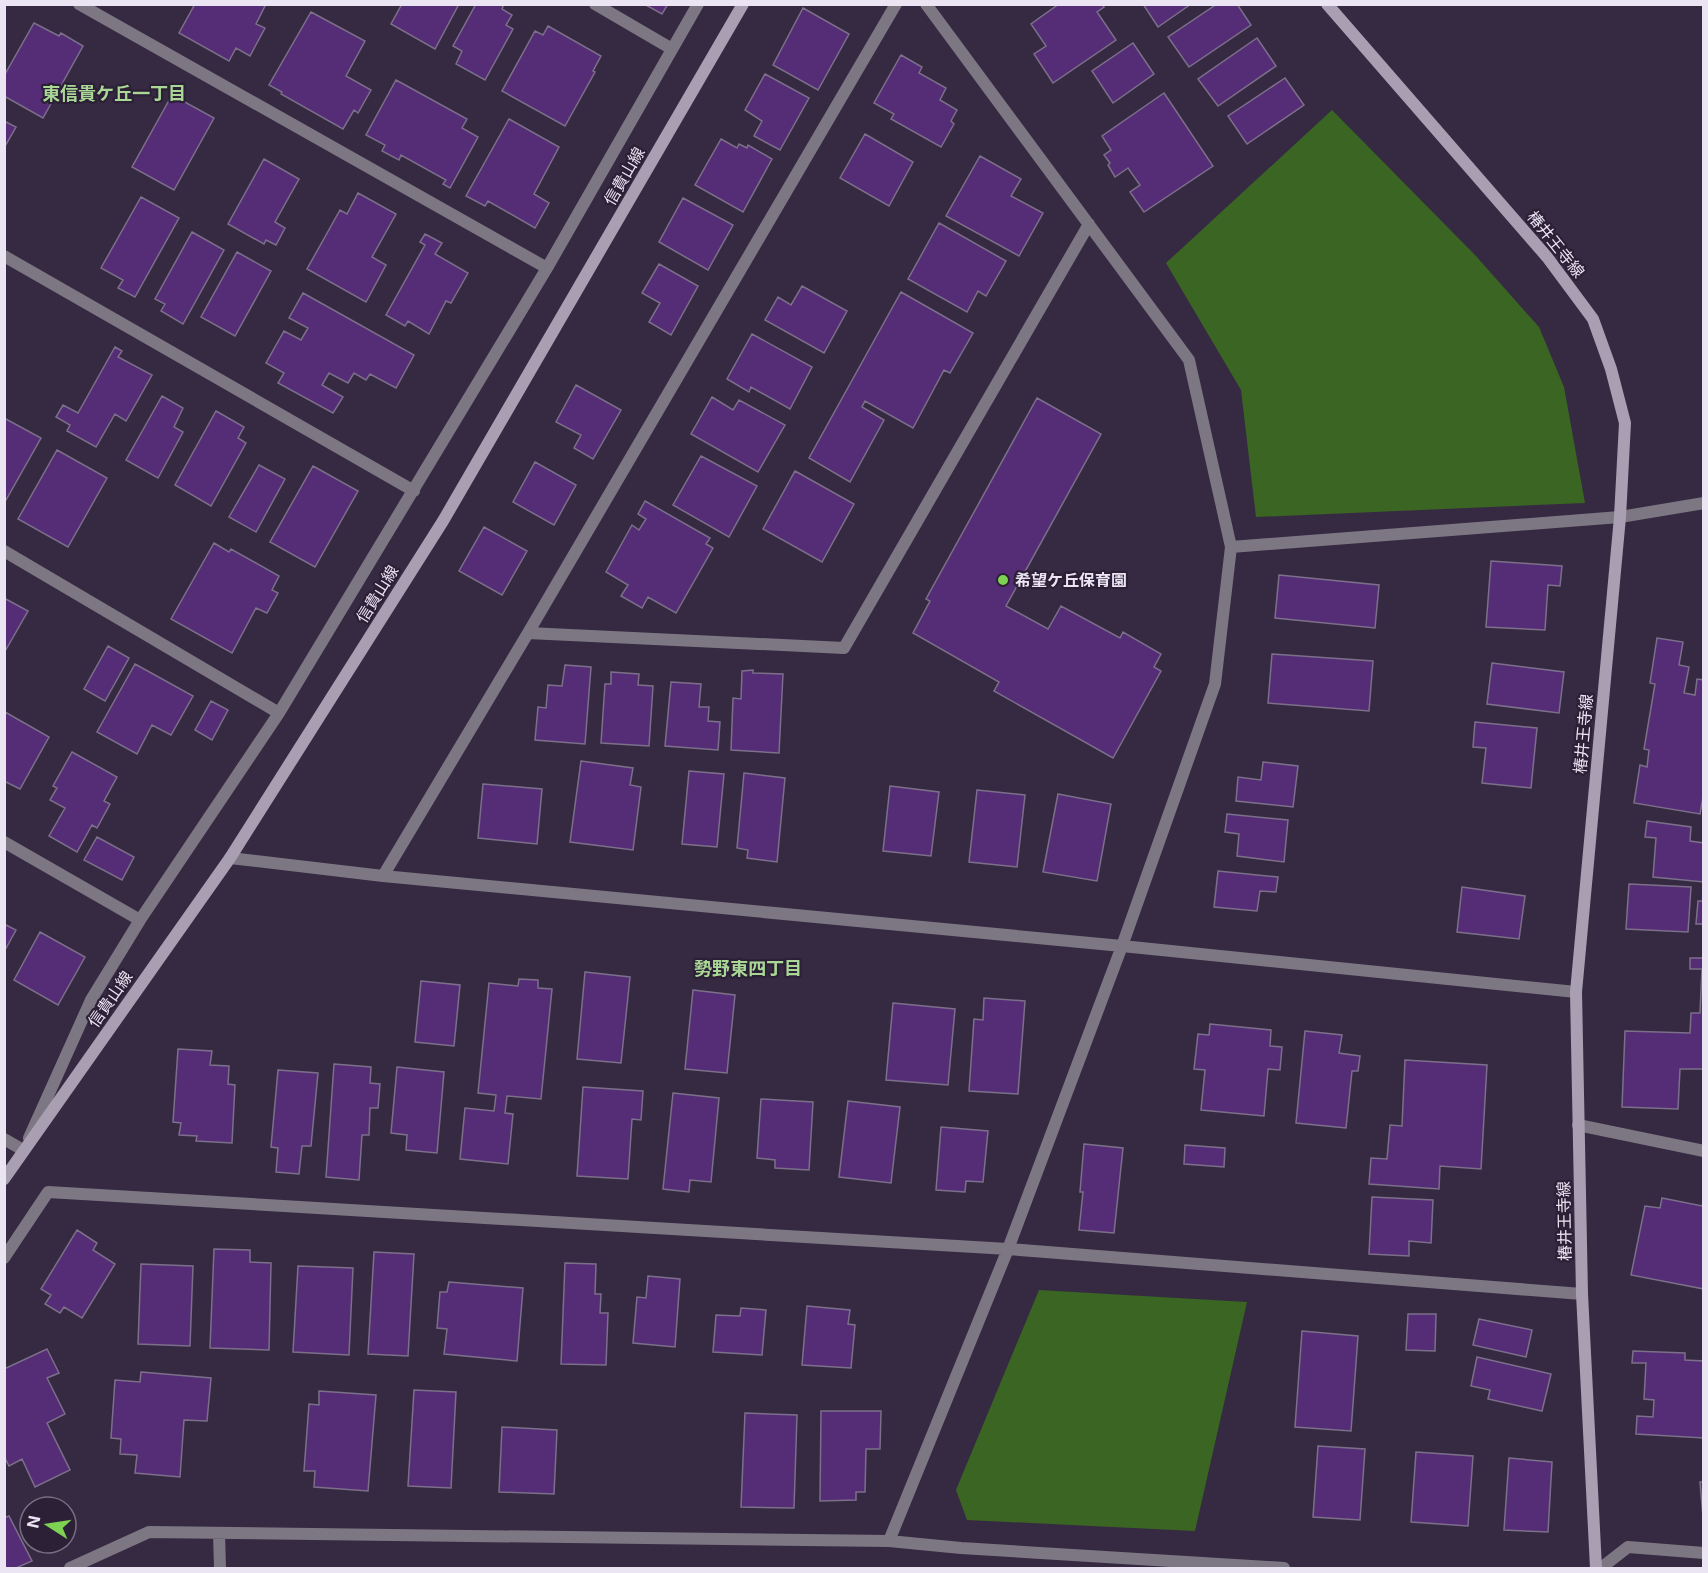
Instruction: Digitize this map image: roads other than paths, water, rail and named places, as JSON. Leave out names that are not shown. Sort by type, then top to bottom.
[{"type":"main road","name":"信貴山線","points":[[4,1179],[230,858],[443,521],[743,4]]},
{"type":"main road","name":"椿井王寺線","points":[[1327,4],[1547,257],[1593,319],[1611,369],[1625,423],[1620,518],[1576,992],[1582,1294],[1596,1569]]},
{"type":"street","points":[[79,4],[547,268]]},
{"type":"street","points":[[595,4],[672,49]]},
{"type":"street","points":[[23,1150],[91,1000],[140,920],[279,713],[547,268],[698,4]]},
{"type":"street","points":[[383,876],[896,4]]},
{"type":"street","points":[[889,1541],[1008,1249],[1122,946],[1215,684],[1231,547],[1189,360],[926,4]]},
{"type":"street","points":[[528,633],[844,648],[1089,224]]},
{"type":"street","points":[[4,256],[414,490]]},
{"type":"street","points":[[1231,547],[1620,518],[1704,504]]},
{"type":"street","points":[[4,551],[279,713]]},
{"type":"street","points":[[4,842],[140,920]]},
{"type":"street","points":[[230,858],[383,876],[1122,946],[1576,992]]},
{"type":"street","points":[[1578,1125],[1704,1151]]},
{"type":"street","points":[[4,1139],[23,1150]]},
{"type":"street","points":[[4,1149],[23,1150]]},
{"type":"street","points":[[4,1257],[48,1192],[1008,1249],[1582,1294]]},
{"type":"street","points":[[70,1569],[149,1532],[889,1541],[961,1548],[1284,1569]]},
{"type":"street","points":[[219,1533],[220,1569]]},
{"type":"street","points":[[1601,1569],[1628,1547],[1704,1553]]},
{"type":"place","name":"希望ケ丘保育園","points":[[1003,580]]},
{"type":"district","name":"東信貴ケ丘一丁目","points":[[114,94]]},
{"type":"district","name":"勢野東四丁目","points":[[748,969]]}]
